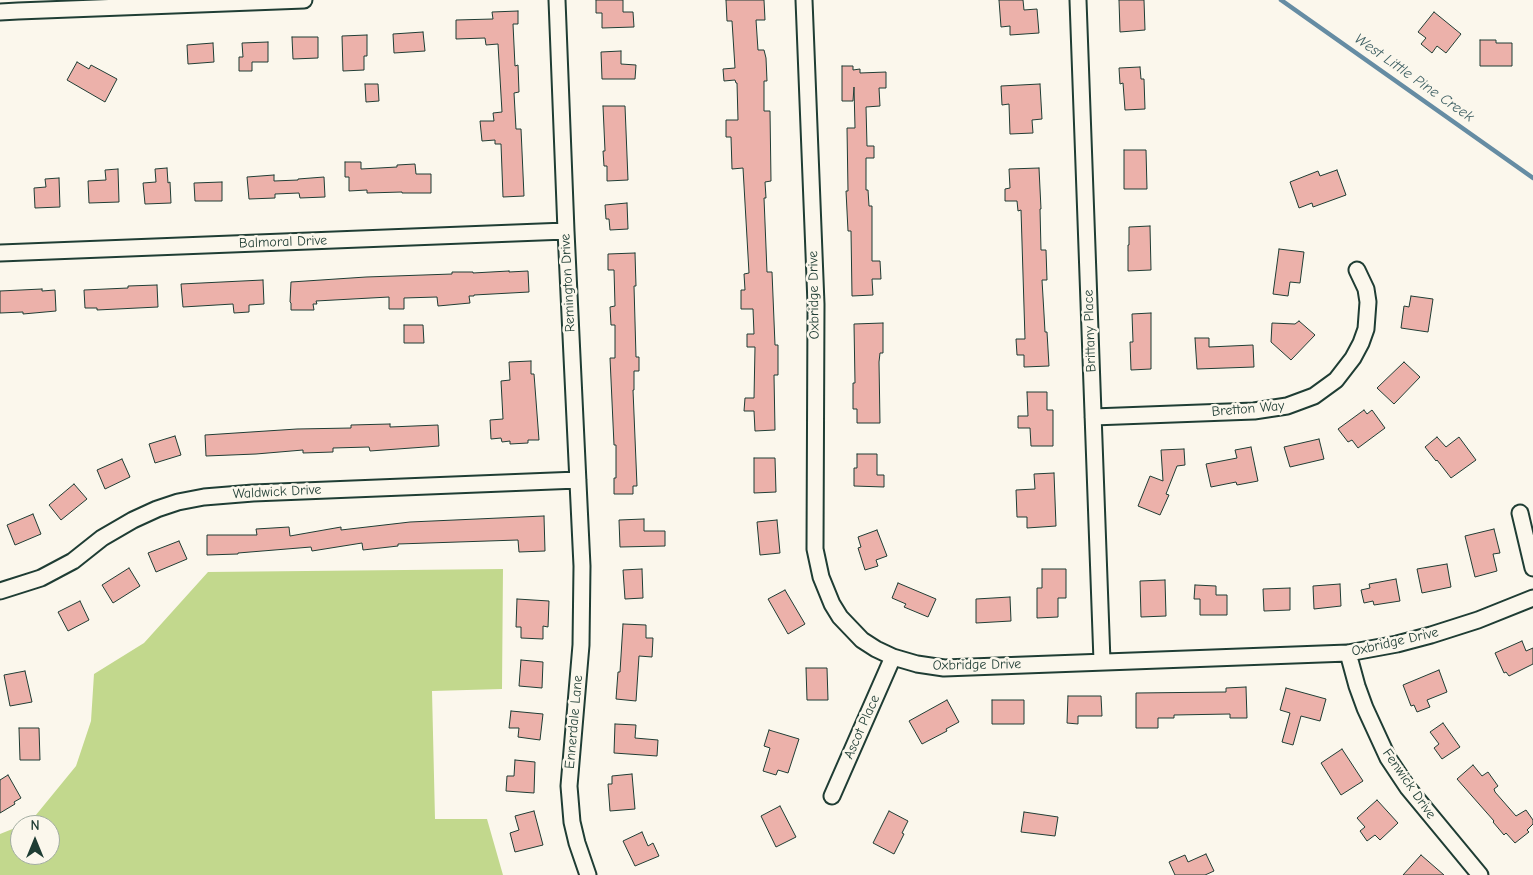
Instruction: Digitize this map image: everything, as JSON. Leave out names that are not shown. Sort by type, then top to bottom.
[{"type":"street","points":[[0,12],[304,0]]},
{"type":"street","name":"Remington Drive","points":[[557,0],[582,566]]},
{"type":"street","name":"Oxbridge Drive","points":[[804,0],[816,304],[816,549],[820,577],[826,591],[840,617],[862,640],[893,657],[917,664],[944,668],[1348,653],[1388,646],[1430,635],[1478,620],[1533,598]]},
{"type":"street","name":"Brittany Place","points":[[1078,0],[1102,661]]},
{"type":"street","name":"Balmoral Drive","points":[[0,253],[566,231]]},
{"type":"street","name":"Bretton Way","points":[[1093,417],[1254,411],[1287,406],[1314,396],[1336,380],[1353,358],[1366,329],[1368,302],[1366,289],[1357,270]]},
{"type":"street","name":"Waldwick Drive","points":[[0,591],[41,578],[73,561],[102,538],[133,520],[178,502],[204,497],[253,493],[578,480]]},
{"type":"street","points":[[1520,513],[1533,568]]},
{"type":"street","name":"Ennerdale Lane","points":[[582,566],[581,645],[569,786],[572,822],[588,875]]},
{"type":"street","name":"Fenwick Drive","points":[[1348,653],[1359,693],[1388,758],[1408,788],[1480,875]]},
{"type":"street","name":"Ascot Place","points":[[832,796],[893,657]]},
{"type":"green space","points":[[503,569],[502,689],[432,691],[435,819],[487,819],[503,875],[0,875],[0,834],[10,830],[10,865],[60,865],[60,815],[36,815],[76,766],[91,721],[94,674],[144,643],[208,572]]},
{"type":"building","points":[[596,0],[623,0],[623,12],[633,12],[634,27],[602,28],[602,13],[596,13]]},
{"type":"building","points":[[726,0],[764,0],[765,20],[756,20],[758,50],[764,50],[766,58],[767,81],[764,81],[764,111],[770,111],[771,181],[765,182],[766,198],[764,198],[767,272],[772,272],[775,345],[778,345],[778,375],[774,375],[775,430],[755,431],[754,411],[744,411],[745,398],[754,398],[755,347],[747,347],[747,334],[754,334],[753,309],[741,309],[741,290],[745,290],[744,274],[749,273],[743,168],[732,169],[731,137],[726,137],[726,120],[738,120],[737,83],[735,80],[724,81],[723,69],[735,68],[732,21],[727,21]]},
{"type":"building","points":[[999,0],[1023,0],[1024,10],[1037,9],[1039,33],[1010,35],[1010,26],[1001,27]]},
{"type":"building","points":[[1119,0],[1144,0],[1145,30],[1120,32]]},
{"type":"building","points":[[518,11],[518,24],[513,24],[515,66],[518,65],[519,92],[514,93],[516,129],[521,129],[524,196],[503,197],[501,144],[495,144],[495,140],[482,141],[480,121],[494,121],[493,113],[502,112],[498,44],[486,45],[485,38],[456,39],[456,20],[493,19],[492,12]]},
{"type":"building","points":[[1434,12],[1461,34],[1446,53],[1437,46],[1432,53],[1421,44],[1426,38],[1418,32]]},
{"type":"building","points":[[423,32],[425,51],[394,53],[393,34]]},
{"type":"building","points":[[367,35],[367,56],[364,56],[364,70],[343,71],[342,36]]},
{"type":"building","points":[[292,37],[318,37],[318,58],[293,59]]},
{"type":"building","points":[[1480,40],[1512,43],[1512,66],[1480,66]]},
{"type":"building","points":[[268,42],[268,62],[252,62],[252,71],[239,71],[239,57],[243,57],[242,43]]},
{"type":"building","points":[[213,43],[214,62],[188,64],[187,45]]},
{"type":"building","points":[[621,51],[621,64],[636,65],[635,79],[602,79],[601,52]]},
{"type":"building","points":[[77,62],[89,69],[91,65],[117,79],[105,102],[67,80]]},
{"type":"building","points":[[842,66],[853,66],[853,70],[860,69],[860,73],[886,72],[886,88],[879,88],[880,106],[866,107],[867,146],[874,146],[874,158],[866,158],[866,190],[868,190],[869,206],[872,206],[872,261],[880,261],[881,279],[872,279],[873,295],[852,296],[851,231],[848,231],[846,191],[848,191],[847,128],[855,128],[854,87],[853,101],[842,101]]},
{"type":"building","points":[[1140,67],[1141,79],[1144,79],[1145,109],[1125,110],[1123,83],[1120,84],[1119,68]]},
{"type":"building","points":[[365,84],[378,84],[379,101],[366,102]]},
{"type":"building","points":[[1040,84],[1042,119],[1032,120],[1033,133],[1010,134],[1009,104],[1002,105],[1001,86]]},
{"type":"building","points":[[603,106],[625,106],[628,180],[607,181],[607,166],[604,166],[603,151],[605,151]]},
{"type":"building","points":[[1124,150],[1146,150],[1147,189],[1124,189]]},
{"type":"building","points":[[345,162],[361,162],[361,169],[415,164],[416,174],[431,174],[431,193],[367,193],[367,190],[349,191],[349,177],[345,177]]},
{"type":"building","points":[[167,168],[171,203],[145,204],[143,183],[156,182],[155,169]]},
{"type":"building","points":[[1039,168],[1041,250],[1046,250],[1047,280],[1042,280],[1049,366],[1024,367],[1024,355],[1017,355],[1016,339],[1025,339],[1021,210],[1018,211],[1017,201],[1005,201],[1005,189],[1010,188],[1009,169]]},
{"type":"building","points":[[118,169],[119,202],[89,203],[88,181],[106,180],[105,170]]},
{"type":"building","points":[[1337,170],[1346,195],[1313,207],[1312,203],[1299,208],[1290,182],[1318,171],[1320,176]]},
{"type":"building","points":[[274,175],[274,181],[324,177],[325,197],[300,198],[299,193],[275,194],[275,198],[249,199],[247,177]]},
{"type":"building","points":[[59,178],[60,207],[35,208],[34,188],[46,187],[45,179]]},
{"type":"building","points":[[222,182],[222,201],[195,201],[194,183]]},
{"type":"building","points":[[627,203],[628,229],[610,230],[609,219],[606,219],[605,205]]},
{"type":"building","points":[[1150,226],[1151,270],[1128,271],[1129,227]]},
{"type":"building","points":[[1279,249],[1304,252],[1300,283],[1290,282],[1288,296],[1273,294]]},
{"type":"building","points":[[635,253],[636,357],[639,357],[639,371],[634,371],[633,390],[637,486],[633,486],[633,494],[614,494],[616,445],[614,445],[610,358],[615,358],[615,325],[611,325],[610,307],[615,306],[614,270],[608,270],[608,254]]},
{"type":"building","points":[[528,271],[529,292],[474,295],[469,296],[470,303],[438,306],[437,297],[404,298],[404,309],[389,309],[389,297],[316,301],[317,304],[313,304],[314,310],[291,310],[291,282],[452,274],[452,272]]},
{"type":"building","points":[[263,280],[264,304],[249,305],[249,312],[234,313],[233,304],[183,307],[181,284]]},
{"type":"building","points":[[157,285],[158,307],[97,310],[97,308],[85,308],[84,290]]},
{"type":"building","points":[[42,289],[42,291],[55,290],[56,311],[23,314],[23,312],[0,313],[0,291]]},
{"type":"building","points":[[1411,296],[1433,299],[1428,332],[1401,328],[1404,306],[1409,307]]},
{"type":"building","points":[[1151,313],[1151,369],[1131,370],[1132,314]]},
{"type":"building","points":[[1299,321],[1315,335],[1291,360],[1271,342],[1272,323],[1295,324]]},
{"type":"building","points":[[883,323],[883,353],[880,353],[879,362],[880,423],[857,423],[857,409],[853,409],[853,383],[855,383],[854,324]]},
{"type":"building","points":[[404,325],[423,325],[424,343],[404,343]]},
{"type":"building","points":[[1195,338],[1209,338],[1209,347],[1253,345],[1254,367],[1197,369]]},
{"type":"building","points":[[531,361],[531,374],[534,374],[539,440],[528,440],[528,443],[510,444],[510,441],[502,442],[501,438],[491,439],[490,420],[503,419],[501,381],[510,380],[509,362]]},
{"type":"building","points":[[1404,362],[1420,377],[1394,404],[1377,388]]},
{"type":"building","points":[[1027,392],[1047,392],[1047,410],[1053,410],[1053,446],[1031,446],[1030,428],[1018,428],[1018,416],[1028,416]]},
{"type":"building","points":[[1364,410],[1367,414],[1372,410],[1385,428],[1358,448],[1352,440],[1348,442],[1338,429]]},
{"type":"building","points":[[390,424],[390,427],[438,425],[439,446],[370,451],[369,447],[333,448],[333,452],[303,453],[303,450],[206,456],[205,435],[297,429],[351,428],[351,425]]},
{"type":"building","points":[[175,436],[181,455],[155,463],[149,444]]},
{"type":"building","points":[[1437,437],[1446,447],[1459,437],[1476,460],[1451,478],[1425,447]]},
{"type":"building","points":[[1319,439],[1324,459],[1290,467],[1284,447]]},
{"type":"building","points":[[1251,447],[1258,481],[1237,485],[1236,482],[1211,487],[1206,464],[1237,458],[1235,450]]},
{"type":"building","points":[[1184,449],[1185,465],[1177,466],[1166,494],[1169,495],[1160,515],[1138,506],[1150,476],[1163,481],[1161,450]]},
{"type":"building","points":[[857,454],[877,454],[877,475],[884,475],[884,487],[854,486],[854,468],[857,468]]},
{"type":"building","points":[[754,458],[775,458],[776,492],[754,493]]},
{"type":"building","points":[[122,459],[130,477],[105,489],[97,470]]},
{"type":"building","points":[[1054,473],[1056,526],[1027,528],[1027,517],[1017,517],[1016,490],[1035,489],[1034,474]]},
{"type":"building","points":[[74,484],[87,499],[61,520],[49,505]]},
{"type":"building","points":[[33,514],[41,534],[15,545],[7,525]]},
{"type":"building","points":[[544,516],[545,551],[519,552],[518,540],[398,544],[398,546],[363,550],[362,543],[312,551],[311,547],[207,555],[207,535],[257,535],[256,529],[289,527],[290,536],[341,527],[341,530],[410,522]]},
{"type":"building","points":[[644,519],[644,531],[665,531],[665,546],[620,547],[619,520]]},
{"type":"building","points":[[777,520],[780,553],[760,555],[757,522]]},
{"type":"building","points":[[1494,529],[1500,553],[1493,554],[1497,571],[1475,577],[1465,536]]},
{"type":"building","points":[[877,530],[887,556],[876,560],[878,566],[865,570],[858,548],[861,547],[858,537]]},
{"type":"building","points":[[179,541],[187,559],[156,572],[148,553]]},
{"type":"building","points":[[1447,564],[1451,587],[1422,593],[1417,569]]},
{"type":"building","points":[[129,568],[140,586],[113,603],[102,585]]},
{"type":"building","points":[[642,569],[643,598],[625,599],[623,570]]},
{"type":"building","points":[[1042,569],[1066,569],[1066,598],[1058,598],[1058,617],[1037,618],[1037,588],[1042,588]]},
{"type":"building","points":[[1396,579],[1400,601],[1374,605],[1373,601],[1364,603],[1361,590],[1370,588],[1369,584]]},
{"type":"building","points":[[1165,580],[1166,616],[1141,617],[1140,581]]},
{"type":"building","points":[[898,583],[936,599],[928,617],[904,607],[906,604],[892,598]]},
{"type":"building","points":[[1340,584],[1341,606],[1314,609],[1313,586]]},
{"type":"building","points":[[1195,585],[1216,586],[1216,595],[1227,595],[1227,615],[1200,615],[1200,599],[1194,599]]},
{"type":"building","points":[[1290,588],[1290,610],[1264,611],[1263,589]]},
{"type":"building","points":[[785,590],[805,624],[788,634],[768,599]]},
{"type":"building","points":[[1010,597],[1011,621],[976,623],[976,599]]},
{"type":"building","points":[[517,599],[549,601],[548,627],[543,626],[543,639],[521,638],[521,627],[516,627]]},
{"type":"building","points":[[80,601],[89,620],[68,631],[58,612]]},
{"type":"building","points":[[623,624],[646,625],[646,638],[653,638],[652,657],[639,656],[636,701],[616,699]]},
{"type":"building","points":[[1522,641],[1526,651],[1533,648],[1533,664],[1509,676],[1506,672],[1504,673],[1495,653]]},
{"type":"building","points":[[521,660],[543,662],[542,688],[519,686]]},
{"type":"building","points":[[806,668],[827,668],[828,700],[807,700]]},
{"type":"building","points":[[1439,670],[1447,692],[1427,700],[1430,707],[1417,712],[1414,705],[1411,706],[1403,685]]},
{"type":"building","points":[[25,671],[32,702],[10,706],[4,675]]},
{"type":"building","points":[[1246,687],[1247,718],[1230,718],[1230,714],[1174,715],[1174,718],[1158,718],[1158,728],[1136,728],[1136,693],[1226,692],[1226,688]]},
{"type":"building","points":[[1286,688],[1326,699],[1320,721],[1301,716],[1293,745],[1282,742],[1290,713],[1280,710]]},
{"type":"building","points":[[1068,696],[1101,696],[1102,716],[1078,716],[1078,724],[1067,723]]},
{"type":"building","points":[[947,700],[959,722],[946,729],[947,731],[922,744],[909,721]]},
{"type":"building","points":[[992,700],[1024,700],[1024,724],[992,724]]},
{"type":"building","points":[[511,711],[543,714],[540,740],[518,737],[519,728],[509,728]]},
{"type":"building","points":[[1443,723],[1460,747],[1442,759],[1434,748],[1439,744],[1430,732]]},
{"type":"building","points":[[615,724],[636,725],[635,738],[658,740],[657,756],[614,753]]},
{"type":"building","points":[[19,728],[39,728],[40,760],[20,760]]},
{"type":"building","points":[[769,730],[799,739],[788,773],[778,770],[776,775],[763,771],[770,748],[764,746]]},
{"type":"building","points":[[1342,749],[1363,781],[1341,795],[1321,763]]},
{"type":"building","points":[[515,760],[535,762],[534,793],[506,791],[507,776],[514,776]]},
{"type":"building","points":[[1473,765],[1482,776],[1488,772],[1498,786],[1494,789],[1495,792],[1516,816],[1526,810],[1533,820],[1533,824],[1527,830],[1529,832],[1515,843],[1506,833],[1504,835],[1457,779]]},
{"type":"building","points":[[632,774],[635,809],[610,811],[608,784],[612,784],[612,776]]},
{"type":"building","points":[[8,775],[21,798],[0,813],[0,780]]},
{"type":"building","points":[[1377,800],[1398,823],[1380,840],[1375,835],[1367,841],[1360,831],[1365,827],[1357,818]]},
{"type":"building","points":[[780,806],[796,837],[776,847],[761,816]]},
{"type":"building","points":[[534,811],[543,845],[515,852],[510,833],[519,830],[515,816]]},
{"type":"building","points":[[889,811],[908,821],[894,854],[873,843]]},
{"type":"building","points":[[1024,812],[1058,817],[1055,836],[1021,832]]},
{"type":"building","points":[[642,832],[648,846],[653,843],[659,856],[635,866],[623,841]]},
{"type":"building","points":[[1206,854],[1214,871],[1205,875],[1175,875],[1169,862],[1185,855],[1188,862]]},
{"type":"building","points":[[1421,855],[1444,875],[1403,875]]},
{"type":"waterway","name":"West Little Pine Creek","points":[[1281,0],[1533,178]]}]
